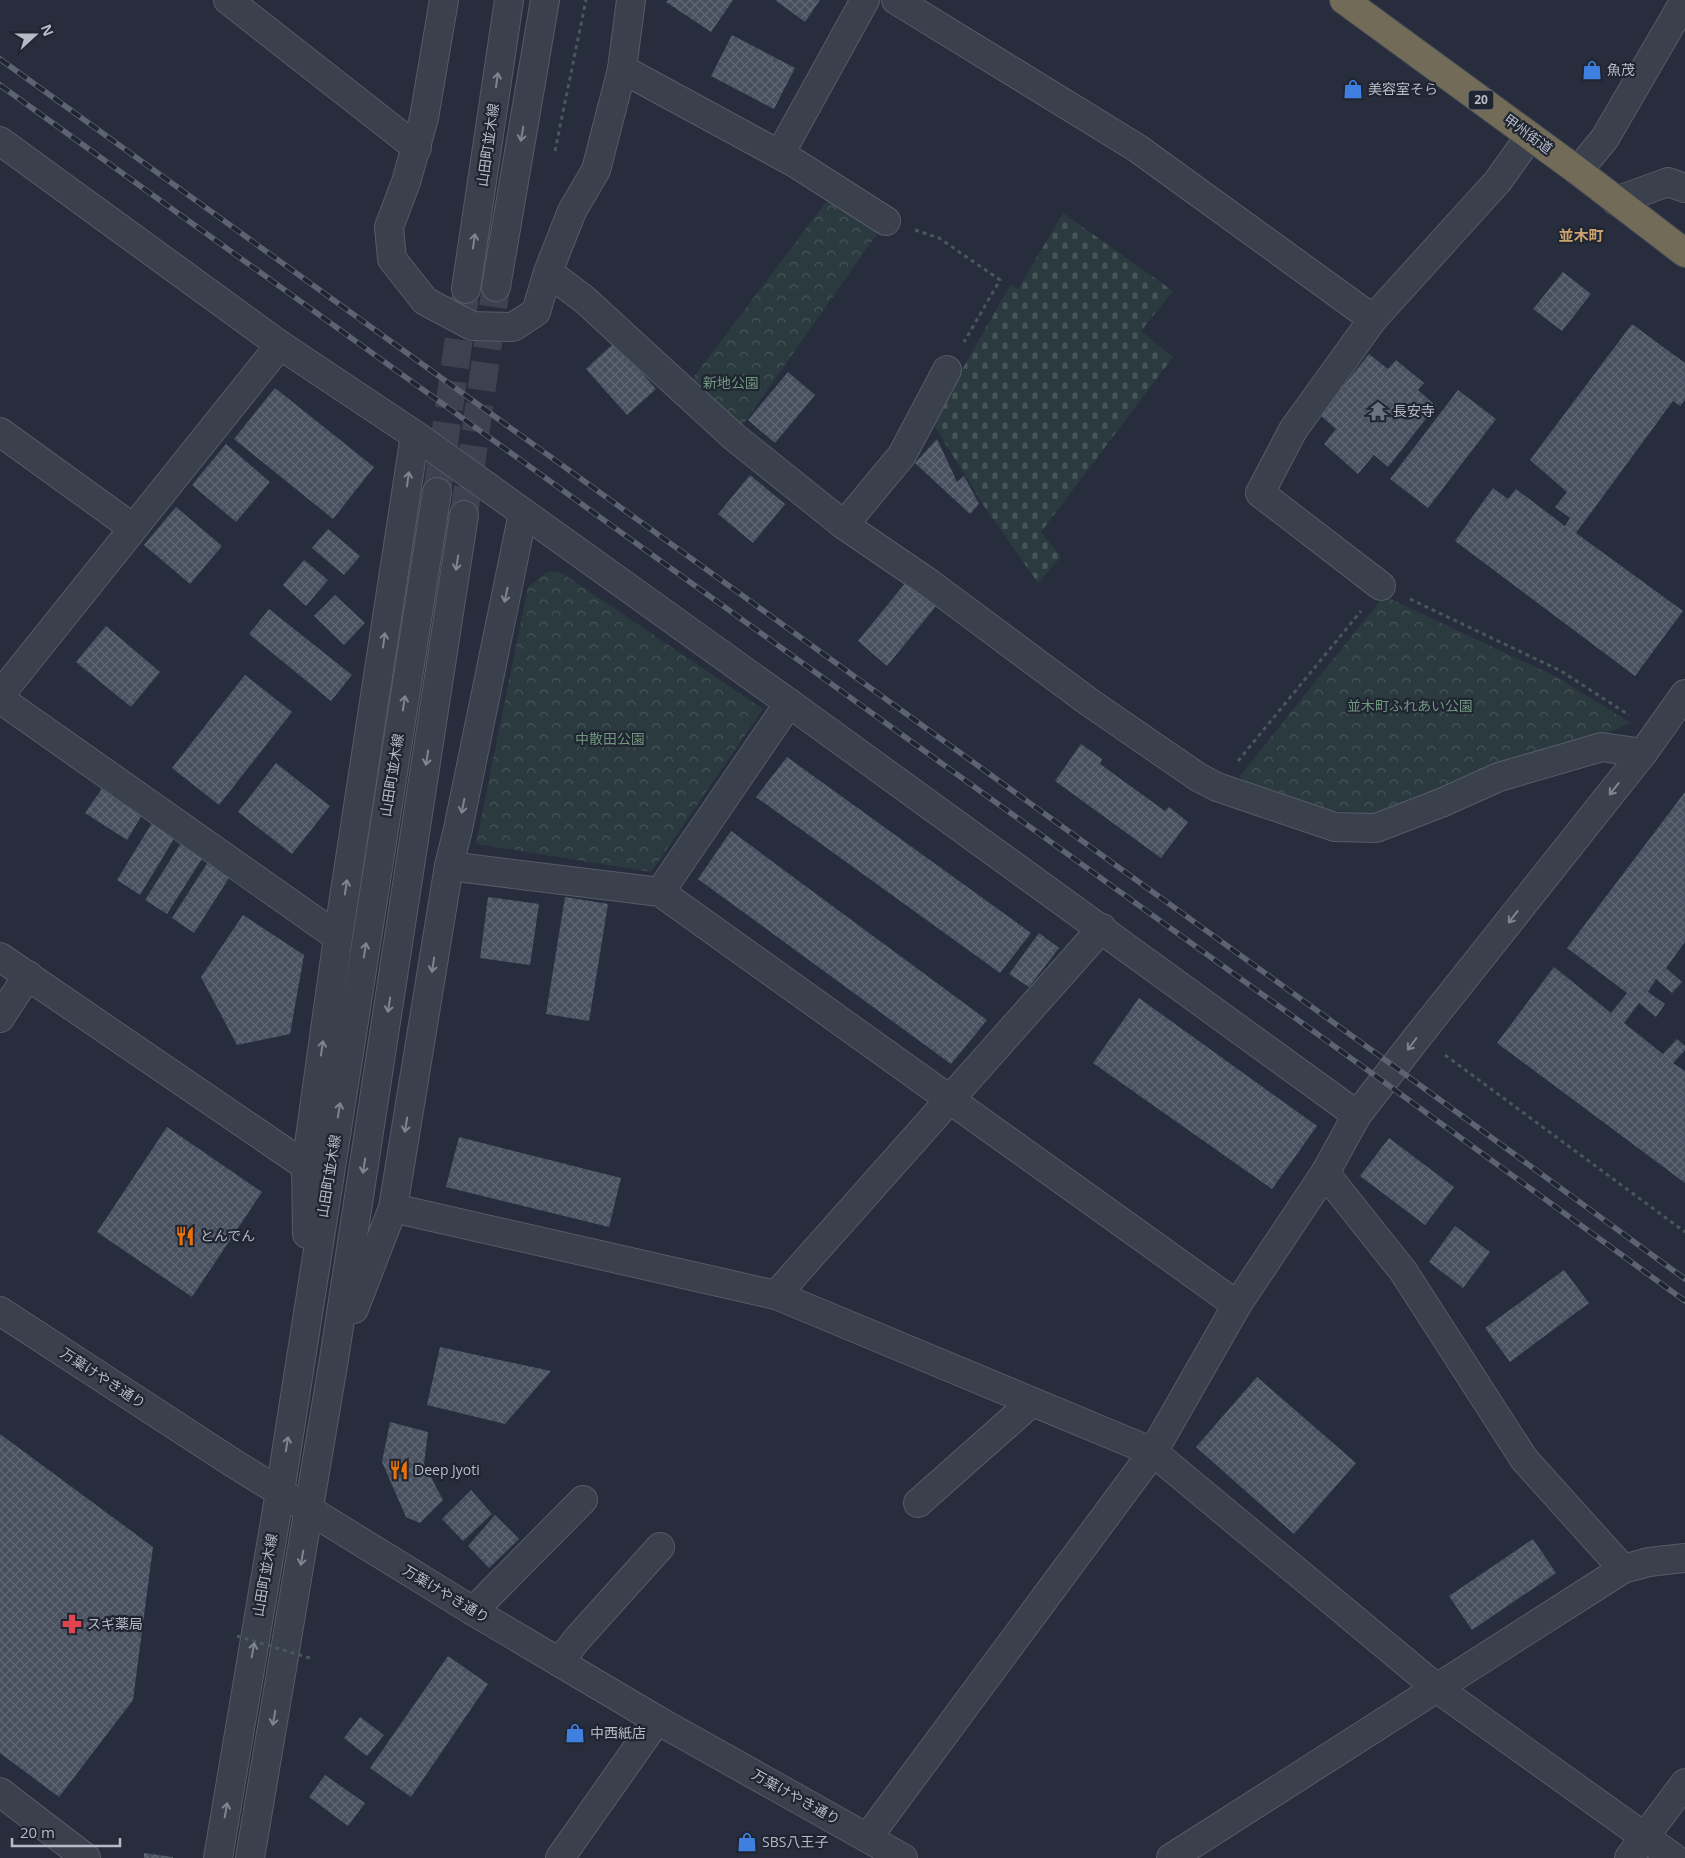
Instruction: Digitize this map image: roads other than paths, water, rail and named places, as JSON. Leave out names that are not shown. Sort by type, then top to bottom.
[{"type":"highway","name":"甲州街道","points":[[1344,0],[1578,171],[1685,253]]},
{"type":"street","points":[[228,0],[417,148]]},
{"type":"street","points":[[444,0],[424,118],[417,148],[389,227],[392,259],[424,301],[472,326],[513,327],[536,312],[548,272],[572,211],[596,170],[622,69],[631,0]]},
{"type":"street","name":"山田町並木線","points":[[466,289],[509,0]]},
{"type":"street","points":[[496,287],[545,0]]},
{"type":"street","points":[[780,154],[865,0]]},
{"type":"street","points":[[896,0],[1137,148],[1373,319]]},
{"type":"street","points":[[1578,171],[1605,138],[1685,0]]},
{"type":"street","points":[[622,69],[780,154],[886,221]]},
{"type":"street","points":[[1381,586],[1260,493],[1293,430],[1373,319],[1498,181],[1530,136]]},
{"type":"street","points":[[0,141],[280,345],[415,435],[789,703],[1358,1115]]},
{"type":"street","points":[[1616,201],[1668,182],[1685,188]]},
{"type":"street","points":[[548,272],[585,300],[733,436],[844,525],[1089,702],[1217,787],[1335,827],[1376,828],[1499,777],[1602,747],[1650,743]]},
{"type":"street","points":[[280,345],[0,697],[338,938]]},
{"type":"street","points":[[844,525],[902,455],[947,370]]},
{"type":"street","points":[[0,432],[133,528]]},
{"type":"street","points":[[309,1306],[306,1166],[338,938],[415,435]]},
{"type":"street","name":"山田町並木線","points":[[218,1858],[280,1492],[437,492]]},
{"type":"street","points":[[334,1359],[393,1208],[449,866],[523,513]]},
{"type":"street","points":[[250,1858],[310,1510],[464,515]]},
{"type":"street","points":[[868,1837],[1153,1452],[1237,1305],[1325,1172],[1358,1115],[1650,743],[1685,694]]},
{"type":"street","points":[[660,892],[789,703]]},
{"type":"street","points":[[449,866],[660,892],[1237,1305]]},
{"type":"street","points":[[776,1296],[1102,928]]},
{"type":"street","points":[[0,957],[306,1166]]},
{"type":"street","points":[[0,1018],[28,976]]},
{"type":"street","points":[[1325,1172],[1403,1271],[1524,1459],[1623,1570]]},
{"type":"street","points":[[393,1208],[776,1296],[1153,1452],[1438,1689],[1636,1847],[1674,1858]]},
{"type":"street","name":"万葉けやき通り","points":[[0,1310],[280,1492],[473,1610],[658,1720],[903,1858]]},
{"type":"street","points":[[918,1503],[1032,1402]]},
{"type":"street","points":[[473,1610],[583,1500]]},
{"type":"street","points":[[559,1662],[660,1547]]},
{"type":"street","points":[[1171,1858],[1623,1570],[1649,1562],[1685,1558]]},
{"type":"street","points":[[560,1858],[658,1720]]},
{"type":"street","points":[[1636,1847],[1685,1783]]},
{"type":"street","points":[[1,1796],[86,1858]]},
{"type":"tunnel","points":[[464,515],[496,287]]},
{"type":"tunnel","points":[[437,492],[466,289]]},
{"type":"railway","points":[[0,59],[1395,1067],[1685,1279]]},
{"type":"railway","points":[[0,85],[1685,1301]]},
{"type":"place","name":"魚茂","points":[[1592,70]]},
{"type":"place","name":"美容室そら","points":[[1353,89]]},
{"type":"place","name":"長安寺","points":[[1378,411]]},
{"type":"place","name":"とんでん","points":[[185,1236]]},
{"type":"place","name":"Deep Jyoti","points":[[399,1470]]},
{"type":"place","name":"スギ薬局","points":[[72,1624]]},
{"type":"place","name":"中西紙店","points":[[575,1733]]},
{"type":"place","name":"SBS八王子","points":[[747,1842]]},
{"type":"district","name":"並木町","points":[[1581,236]]},
{"type":"park label","name":"新地公園","points":[[731,383]]},
{"type":"park label","name":"並木町ふれあい公園","points":[[1410,706]]},
{"type":"park label","name":"中散田公園","points":[[610,739]]}]
